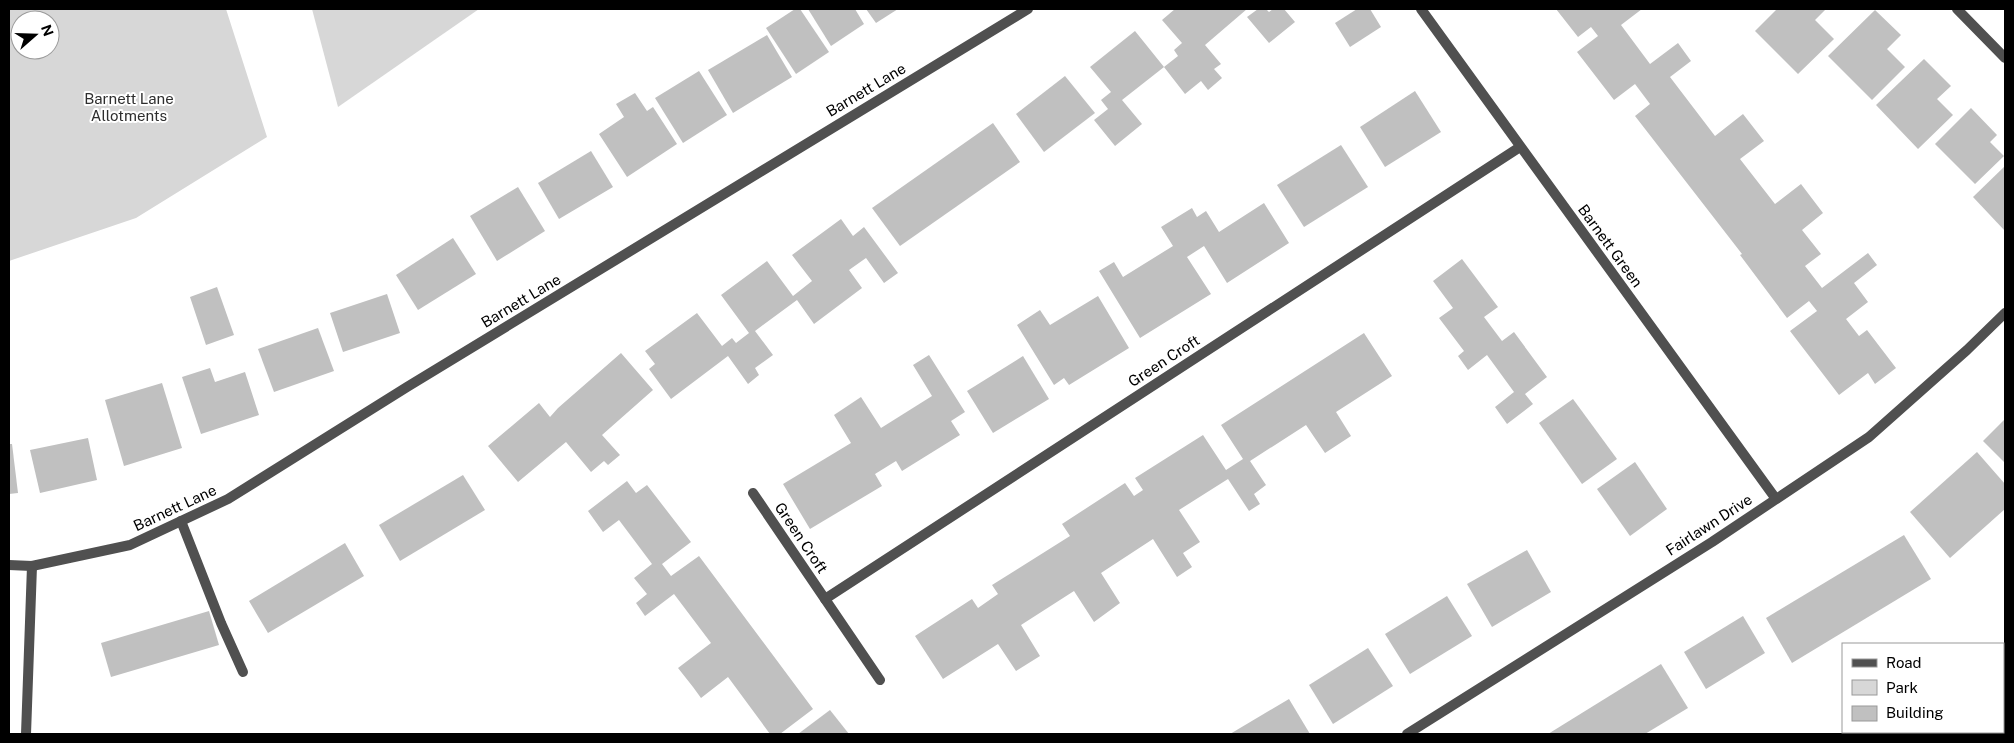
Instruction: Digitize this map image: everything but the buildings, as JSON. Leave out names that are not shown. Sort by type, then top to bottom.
[{"type":"street","name":"Barnett Lane","points":[[9,565],[32,566],[130,545],[228,498],[1028,9]]},
{"type":"street","name":"Barnett Green","points":[[1422,9],[1776,499]]},
{"type":"street","points":[[1957,9],[2005,58]]},
{"type":"street","name":"Green Croft","points":[[825,599],[1520,147]]},
{"type":"street","name":"Fairlawn Drive","points":[[1407,734],[1712,542],[1869,437],[1967,350],[2005,312]]},
{"type":"street","name":"Green Croft","points":[[753,494],[880,680]]},
{"type":"street","points":[[181,521],[221,623],[243,672]]},
{"type":"street","points":[[26,734],[32,566]]},
{"type":"green space","name":"Barnett Lane Allotments","points":[[9,9],[226,9],[267,137],[136,218],[9,261]]},
{"type":"green space","points":[[312,9],[479,9],[338,107]]}]
